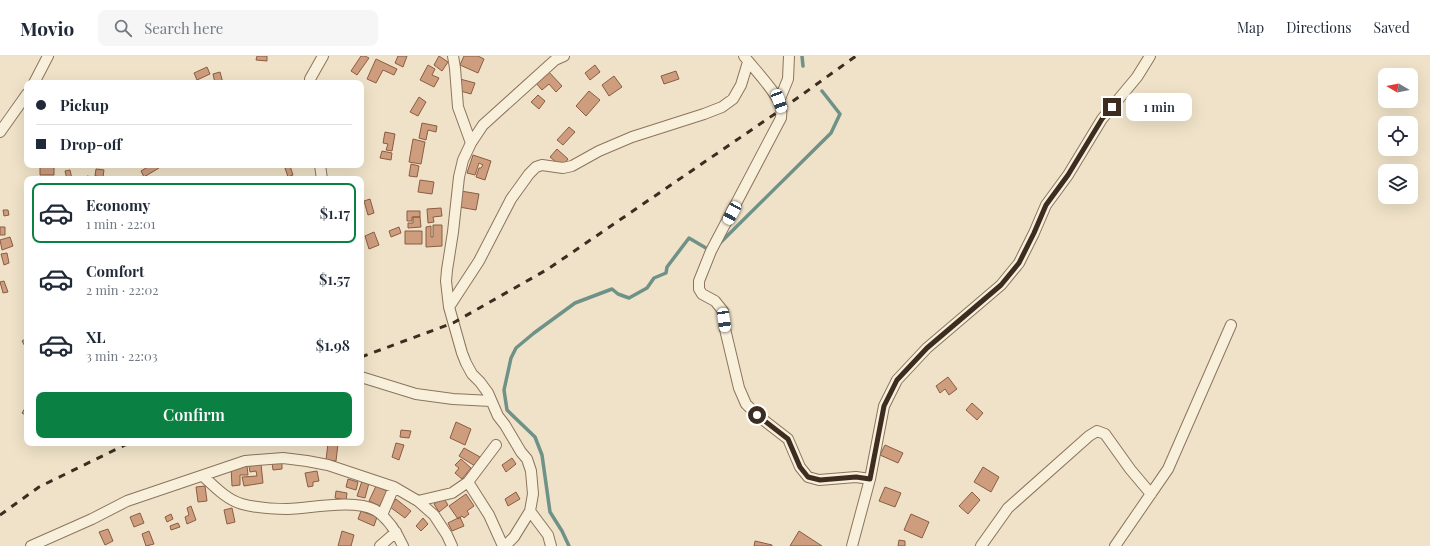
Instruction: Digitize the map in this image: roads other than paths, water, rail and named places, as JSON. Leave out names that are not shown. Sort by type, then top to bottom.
[{"type":"street","points":[[36,80],[48,56]]},
{"type":"street","points":[[310,80],[323,56]]},
{"type":"street","points":[[453,56],[456,68],[458,107],[471,143]]},
{"type":"street","points":[[779,101],[788,79],[789,56]]},
{"type":"street","points":[[852,546],[870,479],[884,406],[897,380],[927,348],[1001,285],[1019,263],[1046,205],[1068,175],[1102,119],[1137,77],[1150,56]]},
{"type":"street","points":[[468,482],[489,515],[504,546],[514,537],[530,512],[533,494],[531,471],[527,459],[498,416],[488,393],[472,374],[466,363],[449,307],[446,281],[459,177],[463,160],[471,143],[483,125],[558,57]]},
{"type":"street","points":[[449,307],[479,261],[511,199],[529,174],[536,167],[542,165],[563,168],[572,166],[599,151],[632,137],[722,107],[733,99],[741,85],[746,59]]},
{"type":"street","points":[[746,59],[761,76],[779,101],[782,109],[780,118],[712,251],[699,281],[699,289],[702,294],[715,301],[723,311],[725,329],[739,388],[746,404],[757,415],[788,439],[800,467],[808,477],[820,480],[856,477],[870,479]]},
{"type":"street","points":[[0,132],[24,98]]},
{"type":"street","points":[[1115,546],[1168,469],[1231,325]]},
{"type":"street","points":[[364,378],[416,394],[453,400],[491,401]]},
{"type":"street","points":[[981,546],[1008,508],[1088,436],[1097,431],[1105,434],[1130,469],[1151,494]]},
{"type":"street","points":[[418,501],[452,493],[468,482],[496,445]]},
{"type":"street","points":[[32,546],[92,519],[127,501],[245,461],[283,458],[328,465],[394,487],[418,501],[434,515],[447,534],[452,546]]},
{"type":"street","points":[[203,476],[226,497],[241,504],[287,509],[362,506],[375,510],[382,515],[396,532],[403,546]]},
{"type":"street","points":[[382,515],[394,487]]},
{"type":"street","points":[[530,512],[548,535],[551,546]]},
{"type":"street","points":[[380,546],[396,532]]},
{"type":"waterway","points":[[802,56],[803,66]]},
{"type":"waterway","points":[[720,243],[831,133],[840,114],[822,91]]},
{"type":"waterway","points":[[569,546],[562,531],[550,512],[542,455],[535,437],[507,410],[504,390],[511,358],[516,348],[575,303],[612,289],[618,294],[629,298],[647,288],[654,278],[666,273],[667,267],[689,238],[711,251]]},
{"type":"railway","points":[[364,356],[453,323],[548,269],[782,109],[856,56]]},
{"type":"railway","points":[[0,515],[39,487],[123,446]]}]
